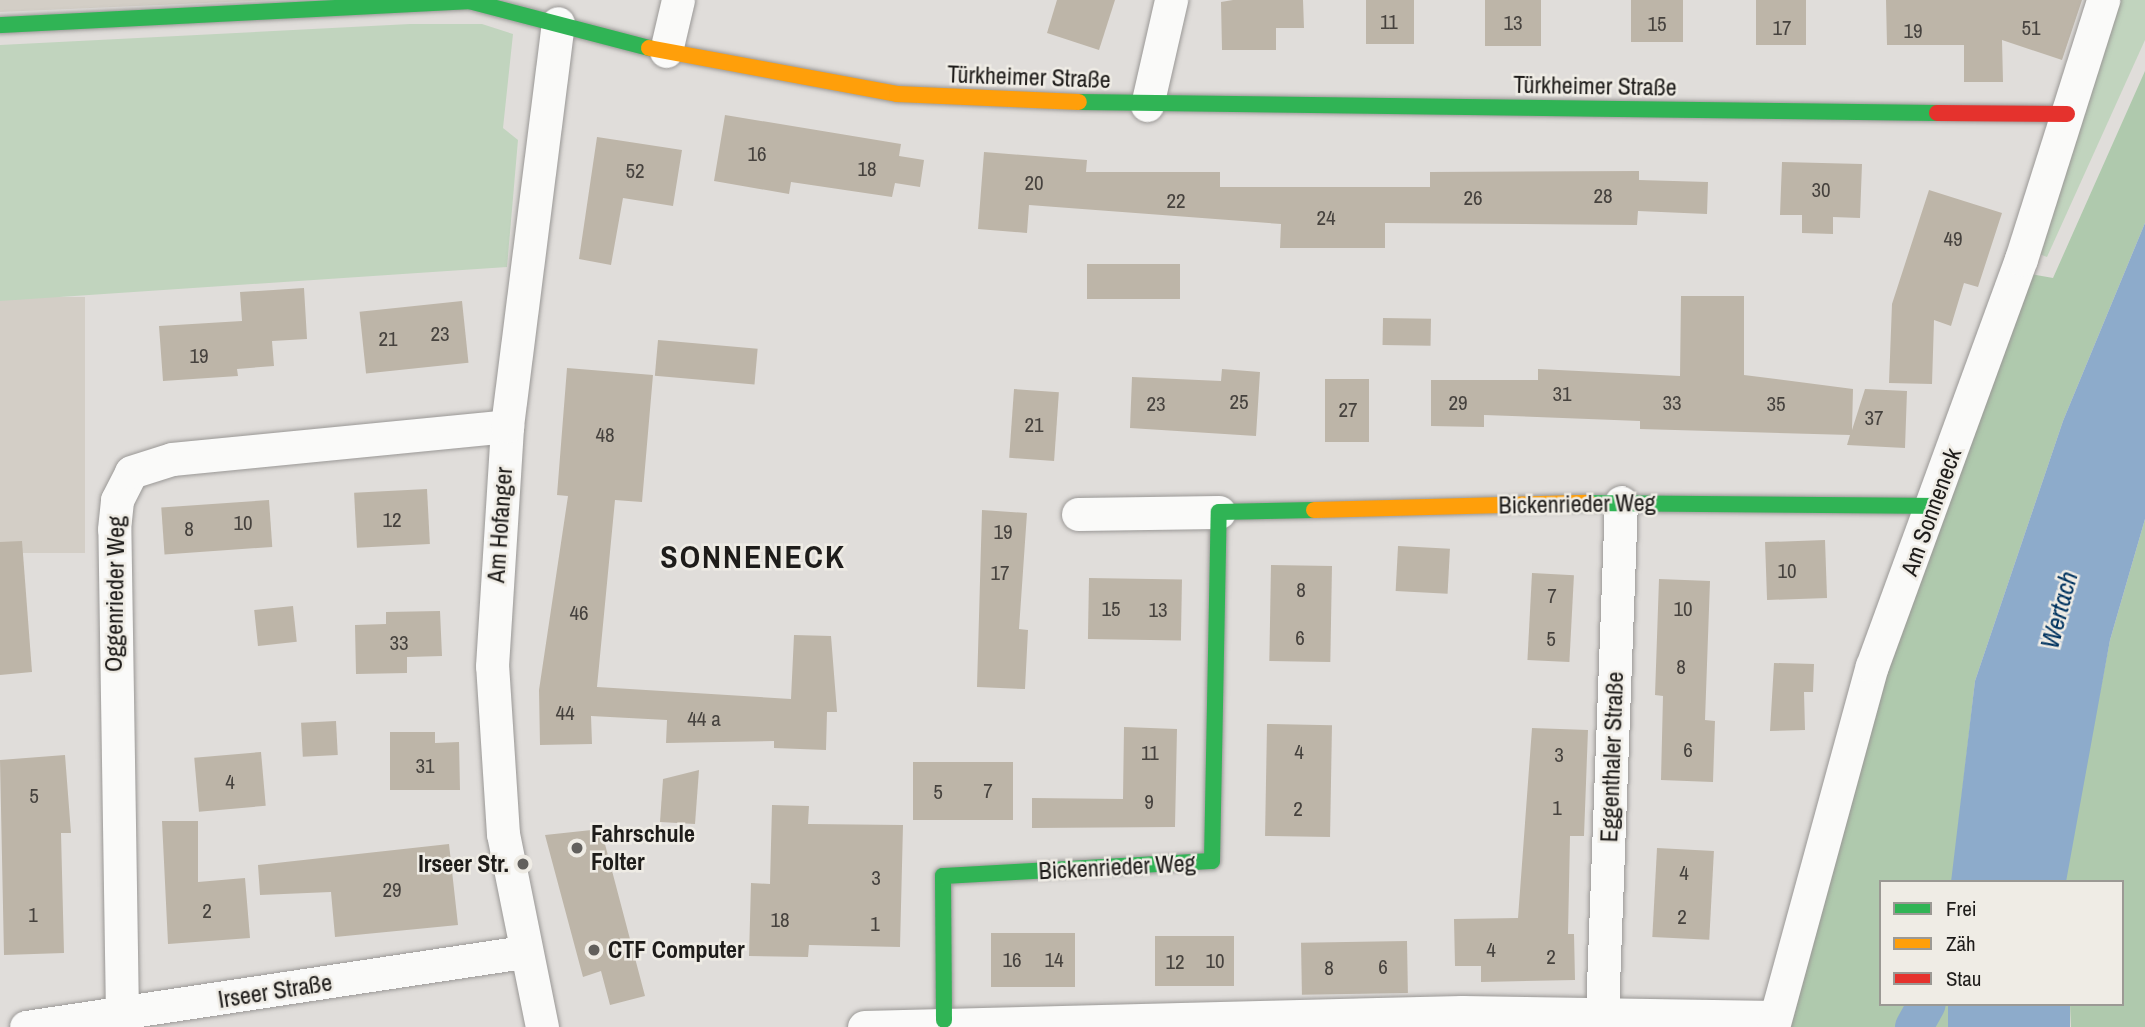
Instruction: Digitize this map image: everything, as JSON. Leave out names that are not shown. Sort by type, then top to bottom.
[{"type":"street","points":[[666,51],[678,0]]},
{"type":"street","points":[[1147,105],[1171,0]]},
{"type":"street","name":"Am Sonneneck","points":[[1774,1022],[1872,666],[1935,506],[2103,0]]},
{"type":"street","name":"Türkheimer Straße","points":[[0,25],[469,1],[666,51],[897,94],[1147,105],[2067,114]]},
{"type":"street","name":"Am Hofanger","points":[[542,1027],[523,952],[503,834],[492,666],[507,426],[558,23]]},
{"type":"street","name":"Oggenrieder Weg","points":[[122,1015],[114,529],[117,500],[131,472],[173,459],[507,426]]},
{"type":"street","name":"Bickenrieder Weg","points":[[1078,514],[1621,502],[1935,506]]},
{"type":"street","name":"Eggenthaler Straße","points":[[1602,1012],[1621,502]]},
{"type":"street","name":"Bickenrieder Weg","points":[[944,1020],[943,877],[1212,861],[1219,512]]},
{"type":"street","name":"Irseer Straße","points":[[39,1026],[523,952]]},
{"type":"street","points":[[864,1027],[944,1020],[1602,1012],[1774,1022]]},
{"type":"shaded area","points":[[0,0],[276,0],[0,12]]},
{"type":"shaded area","points":[[0,297],[85,297],[85,553],[0,553]]},
{"type":"green space","points":[[2110,0],[2145,0],[2145,40],[2047,257],[2029,250]]},
{"type":"green space","points":[[410,24],[482,24],[513,34],[503,128],[518,140],[507,267],[0,301],[0,45]]},
{"type":"green space","points":[[2145,71],[2145,223],[2063,421],[1975,681],[1952,880],[1879,880],[1879,1006],[1949,1006],[1949,1027],[1791,1027],[1886,669],[2030,274],[2053,278]]},
{"type":"green space","points":[[2145,519],[2145,1027],[2071,1027],[2070,1006],[2124,1006],[2124,880],[2066,880],[2066,868],[2110,640]]},
{"type":"water","name":"Wertach","points":[[2145,223],[2145,519],[2110,640],[2066,880],[1951,880],[1975,681],[2063,421]]},
{"type":"water","points":[[1948,1006],[2070,1006],[2070,1027],[1948,1027]]},
{"type":"building","points":[[1057,0],[1115,0],[1099,50],[1047,33]]},
{"type":"building","points":[[1303,0],[1304,28],[1276,28],[1276,50],[1222,50],[1221,2]]},
{"type":"building","points":[[1366,0],[1414,0],[1414,44],[1366,44]]},
{"type":"building","points":[[1485,0],[1541,0],[1541,46],[1485,46]]},
{"type":"building","points":[[1631,0],[1683,0],[1683,42],[1631,42]]},
{"type":"building","points":[[1756,0],[1806,0],[1806,45],[1756,45]]},
{"type":"building","points":[[1886,0],[2082,0],[2062,60],[2002,40],[2003,82],[1964,82],[1964,45],[1887,45]]},
{"type":"building","points":[[725,115],[901,144],[899,156],[924,160],[920,187],[895,183],[892,197],[791,182],[789,194],[714,181]]},
{"type":"building","points":[[597,137],[682,150],[673,206],[623,198],[611,265],[579,259]]},
{"type":"building","points":[[984,152],[1087,160],[1086,172],[1220,172],[1220,187],[1430,187],[1430,172],[1639,171],[1639,180],[1708,182],[1707,214],[1638,211],[1637,225],[1385,223],[1385,248],[1280,248],[1281,224],[1029,205],[1027,233],[978,229]]},
{"type":"building","points":[[1782,162],[1862,164],[1860,218],[1833,217],[1833,234],[1802,233],[1802,215],[1780,215]]},
{"type":"building","points":[[1929,190],[2002,213],[1978,287],[1964,283],[1951,326],[1934,320],[1932,384],[1889,383],[1892,304]]},
{"type":"building","points":[[1087,264],[1180,264],[1180,299],[1087,299]]},
{"type":"building","points":[[304,288],[307,339],[272,341],[274,366],[237,369],[238,376],[163,381],[159,326],[242,321],[240,292]]},
{"type":"building","points":[[1681,296],[1744,296],[1744,375],[1853,389],[1852,430],[1865,389],[1907,391],[1905,448],[1847,445],[1850,435],[1640,429],[1640,421],[1484,415],[1484,427],[1431,426],[1431,380],[1538,380],[1538,369],[1680,376]]},
{"type":"building","points":[[462,301],[468,363],[366,373],[360,312]]},
{"type":"building","points":[[1383,318],[1431,319],[1431,346],[1383,345]]},
{"type":"building","points":[[658,340],[758,349],[754,385],[655,376]]},
{"type":"building","points":[[567,368],[653,375],[642,502],[615,500],[597,687],[791,699],[794,635],[831,636],[837,712],[827,712],[826,750],[774,748],[774,741],[666,743],[667,720],[591,716],[592,744],[540,745],[539,690],[568,496],[557,495]]},
{"type":"building","points":[[1222,369],[1260,372],[1256,436],[1130,428],[1132,377],[1221,381]]},
{"type":"building","points":[[1325,379],[1369,379],[1369,442],[1325,442]]},
{"type":"building","points":[[1014,389],[1059,392],[1054,461],[1009,458]]},
{"type":"building","points":[[427,489],[430,544],[357,548],[354,493]]},
{"type":"building","points":[[269,500],[272,547],[165,554],[161,508]]},
{"type":"building","points":[[982,510],[1027,513],[1019,629],[1028,630],[1025,689],[977,687]]},
{"type":"building","points":[[1825,540],[1827,598],[1767,600],[1765,542]]},
{"type":"building","points":[[22,541],[32,672],[0,675],[0,542]]},
{"type":"building","points":[[1398,546],[1450,549],[1448,594],[1396,591]]},
{"type":"building","points":[[1271,565],[1332,566],[1330,662],[1269,661]]},
{"type":"building","points":[[1532,573],[1574,575],[1569,662],[1527,660]]},
{"type":"building","points":[[1089,578],[1182,580],[1181,641],[1088,639]]},
{"type":"building","points":[[1659,579],[1710,581],[1705,720],[1715,721],[1713,782],[1661,780],[1663,696],[1655,695]]},
{"type":"building","points":[[293,606],[297,642],[258,646],[254,610]]},
{"type":"building","points":[[440,611],[442,656],[407,657],[407,673],[356,674],[355,625],[386,624],[386,612]]},
{"type":"building","points":[[1774,663],[1814,664],[1813,692],[1804,692],[1805,730],[1770,731]]},
{"type":"building","points":[[336,721],[338,755],[303,757],[301,723]]},
{"type":"building","points":[[1267,724],[1332,725],[1330,837],[1265,836]]},
{"type":"building","points":[[1124,727],[1177,729],[1175,827],[1032,828],[1032,798],[1123,799]]},
{"type":"building","points":[[1532,728],[1588,730],[1584,836],[1570,836],[1568,934],[1574,934],[1575,980],[1481,982],[1481,966],[1455,966],[1454,919],[1518,918]]},
{"type":"building","points":[[390,732],[435,732],[435,743],[459,742],[460,790],[390,790]]},
{"type":"building","points":[[261,752],[266,806],[199,812],[194,758]]},
{"type":"building","points":[[65,755],[71,833],[61,833],[64,953],[4,955],[0,760]]},
{"type":"building","points":[[913,762],[1013,762],[1013,820],[913,820]]},
{"type":"building","points":[[699,770],[695,824],[660,822],[663,779]]},
{"type":"building","points":[[772,805],[809,806],[808,824],[903,825],[900,947],[809,945],[808,957],[749,956],[751,883],[770,884]]},
{"type":"building","points":[[162,821],[198,821],[198,882],[245,878],[250,938],[168,944]]},
{"type":"building","points":[[601,829],[645,996],[610,1005],[601,971],[583,977],[545,835]]},
{"type":"building","points":[[449,844],[458,925],[335,937],[331,892],[260,895],[258,865]]},
{"type":"building","points":[[1657,848],[1714,851],[1709,940],[1652,937]]},
{"type":"building","points":[[991,933],[1075,933],[1075,987],[991,987]]},
{"type":"building","points":[[1155,936],[1234,936],[1234,986],[1155,986]]},
{"type":"building","points":[[1407,941],[1408,993],[1302,995],[1301,943]]},
{"type":"waterway","points":[[1914,1027],[1926,1006]]},
{"type":"traffic: fast","points":[[0,25],[469,1],[649,48]]},
{"type":"traffic: fast","points":[[1079,102],[1937,113]]},
{"type":"traffic: fast","points":[[1589,503],[1935,506]]},
{"type":"traffic: fast","points":[[944,1020],[943,876],[1212,861],[1219,512],[1314,510]]},
{"type":"traffic: slow","points":[[649,48],[897,94],[1079,102]]},
{"type":"traffic: slow","points":[[1314,510],[1589,503]]},
{"type":"traffic: jam","points":[[1937,113],[2067,114]]},
{"type":"place","name":"Fahrschule Folter","points":[[577,848]]},
{"type":"place","name":"Irseer Str.","points":[[523,864]]},
{"type":"place","name":"CTF Computer","points":[[594,950]]},
{"type":"district","name":"SONNENECK","points":[[753,557]]}]
